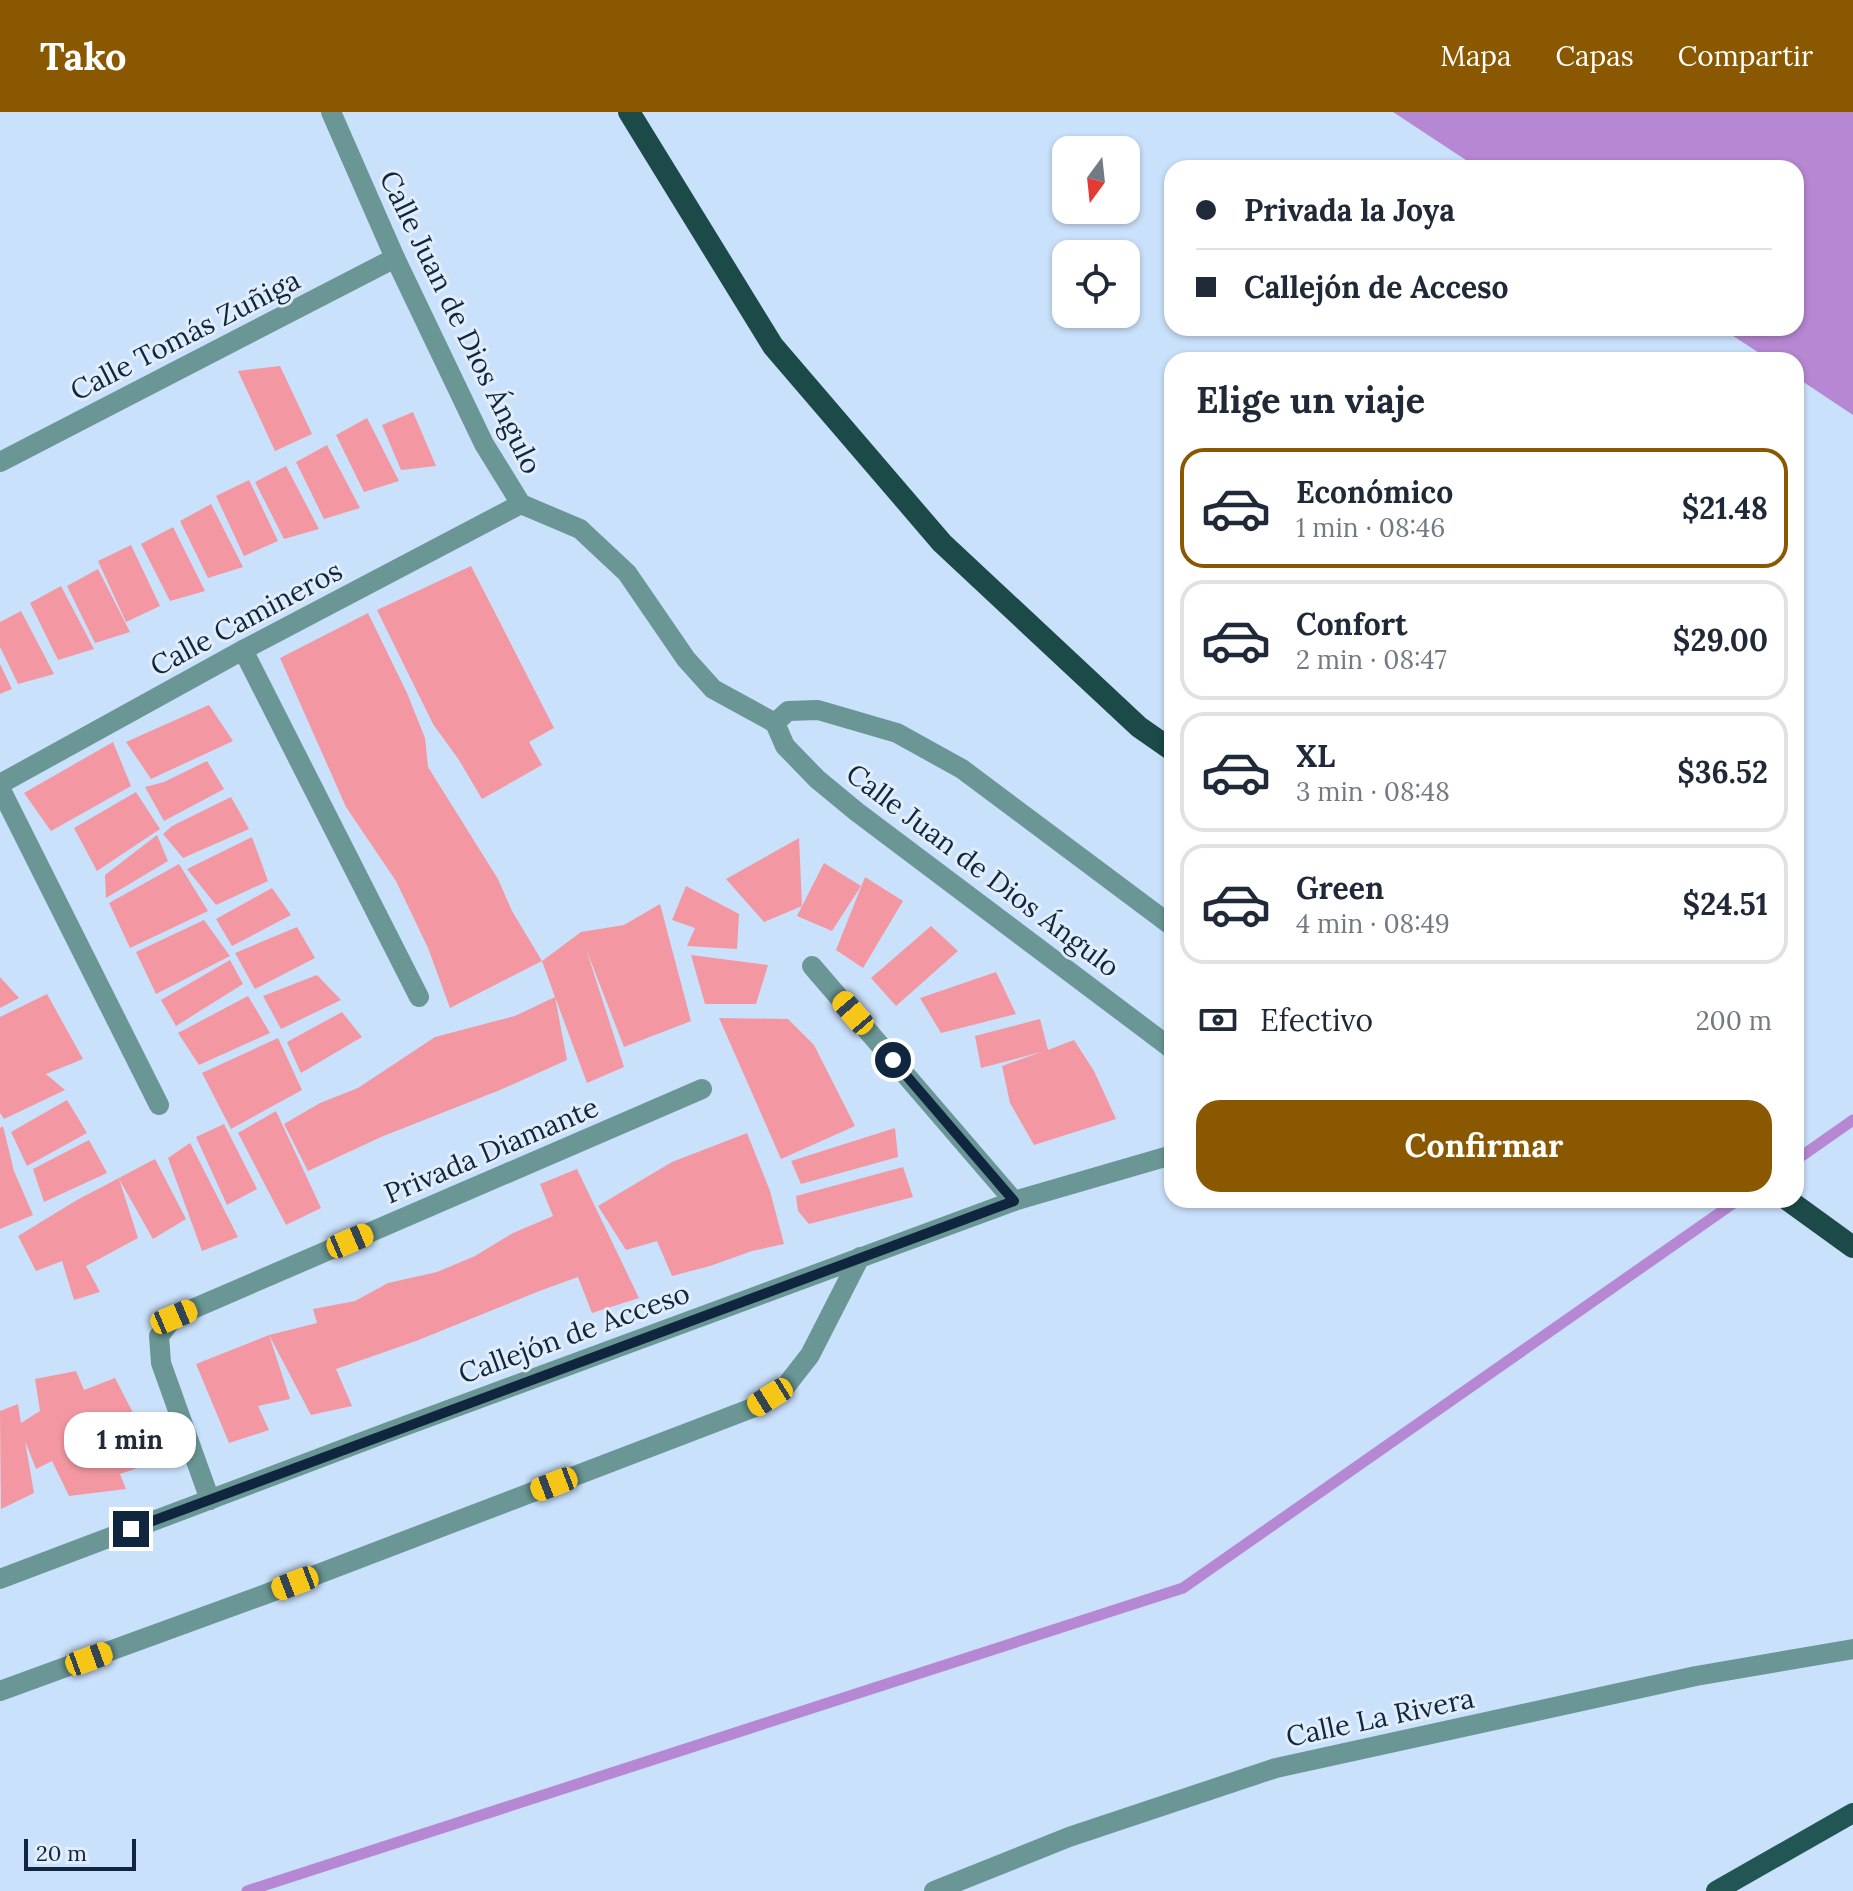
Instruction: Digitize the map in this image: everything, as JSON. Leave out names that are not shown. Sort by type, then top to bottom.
[{"type":"highway","points":[[629,112],[782,358],[942,543],[1139,727],[1164,744]]},
{"type":"highway","points":[[1799,1208],[1853,1247]]},
{"type":"main road","points":[[1716,1891],[1853,1813]]},
{"type":"street","name":"Calle Juan de Dios Ángulo","points":[[331,112],[395,258],[484,444],[521,504],[580,529],[627,573],[686,659],[713,689],[775,723],[785,746],[817,779],[1164,1043]]},
{"type":"street","name":"Calle Tomás Zuñiga","points":[[0,462],[395,258]]},
{"type":"street","name":"Calle Camineros","points":[[0,786],[243,650],[521,504]]},
{"type":"street","points":[[243,650],[419,997]]},
{"type":"street","name":"Calle Juan de Dios Ángulo","points":[[775,723],[788,711],[818,710],[897,733],[962,769],[1164,920]]},
{"type":"street","points":[[0,786],[159,1105]]},
{"type":"street","points":[[812,966],[1014,1201]]},
{"type":"street","name":"Privada Diamante","points":[[210,1500],[161,1363],[159,1336],[174,1317],[702,1089]]},
{"type":"street","name":"Callejón de Acceso","points":[[0,1579],[1014,1201],[1164,1157]]},
{"type":"street","points":[[0,1691],[266,1594],[755,1407],[785,1387],[810,1355],[860,1257]]},
{"type":"street","name":"Calle La Rivera","points":[[934,1891],[1069,1837],[1276,1768],[1696,1676],[1853,1649]]},
{"type":"shaded area","points":[[1393,112],[1853,112],[1853,415],[1804,382],[1804,352],[1758,352],[1733,336],[1804,336],[1804,160],[1466,160]]},
{"type":"building","points":[[280,366],[312,434],[275,451],[238,371]]},
{"type":"building","points":[[413,412],[436,466],[401,470],[382,425]]},
{"type":"building","points":[[367,418],[399,481],[364,492],[336,435]]},
{"type":"building","points":[[327,445],[360,508],[324,519],[296,462]]},
{"type":"building","points":[[286,466],[319,529],[284,539],[255,482]]},
{"type":"building","points":[[249,480],[278,541],[244,556],[216,496]]},
{"type":"building","points":[[211,504],[243,567],[208,578],[180,521]]},
{"type":"building","points":[[173,527],[205,591],[170,601],[141,544]]},
{"type":"building","points":[[131,545],[160,606],[126,622],[98,561]]},
{"type":"building","points":[[471,566],[554,728],[529,742],[542,765],[482,799],[433,724],[377,610]]},
{"type":"building","points":[[98,569],[130,632],[95,643],[67,586]]},
{"type":"building","points":[[61,586],[94,649],[58,660],[30,603]]},
{"type":"building","points":[[21,611],[54,674],[18,684],[0,647],[0,622]]},
{"type":"building","points":[[368,613],[425,738],[428,767],[498,879],[512,911],[542,961],[450,1008],[428,948],[396,881],[346,807],[280,658]]},
{"type":"building","points":[[0,664],[12,689],[0,694]]},
{"type":"building","points":[[209,705],[233,741],[151,779],[126,742]]},
{"type":"building","points":[[113,742],[131,786],[51,831],[24,793]]},
{"type":"building","points":[[207,761],[224,789],[164,821],[145,787],[164,782]]},
{"type":"building","points":[[136,792],[160,829],[97,871],[74,828]]},
{"type":"building","points":[[231,797],[249,829],[183,858],[163,834],[172,826]]},
{"type":"building","points":[[157,835],[168,861],[106,898],[105,875]]},
{"type":"building","points":[[252,837],[268,881],[216,905],[187,869]]},
{"type":"building","points":[[799,838],[802,906],[764,922],[726,879]]},
{"type":"building","points":[[824,863],[861,886],[832,931],[797,916]]},
{"type":"building","points":[[179,864],[208,911],[130,948],[109,903]]},
{"type":"building","points":[[865,877],[903,901],[863,968],[836,950]]},
{"type":"building","points":[[686,886],[739,914],[737,949],[687,946],[695,928],[672,920]]},
{"type":"building","points":[[272,888],[291,915],[232,946],[216,919]]},
{"type":"building","points":[[660,904],[691,1021],[624,1047],[586,949],[624,1067],[587,1083],[542,961],[581,932],[624,925]]},
{"type":"building","points":[[204,920],[230,956],[156,994],[136,952]]},
{"type":"building","points":[[931,926],[958,951],[896,1006],[871,978]]},
{"type":"building","points":[[297,927],[315,958],[255,989],[235,953]]},
{"type":"building","points":[[691,955],[768,965],[756,1004],[705,1004]]},
{"type":"building","points":[[230,960],[243,984],[176,1026],[161,1000]]},
{"type":"building","points":[[996,972],[1016,1014],[941,1033],[920,998]]},
{"type":"building","points":[[317,975],[341,1000],[281,1029],[263,996]]},
{"type":"building","points":[[0,977],[19,998],[0,1008]]},
{"type":"building","points":[[47,994],[83,1059],[46,1074],[65,1090],[4,1119],[0,1113],[0,1017]]},
{"type":"building","points":[[248,996],[270,1033],[199,1065],[178,1033]]},
{"type":"building","points":[[555,997],[567,1060],[381,1137],[308,1171],[284,1124],[320,1103],[358,1088],[435,1037],[515,1016]]},
{"type":"building","points":[[342,1012],[362,1037],[301,1073],[287,1042]]},
{"type":"building","points":[[719,1018],[788,1019],[814,1045],[855,1126],[781,1159]]},
{"type":"building","points":[[1040,1019],[1048,1050],[1074,1040],[1094,1071],[1116,1119],[1034,1145],[1010,1103],[1002,1066],[1041,1052],[981,1068],[975,1036]]},
{"type":"building","points":[[278,1038],[302,1090],[231,1129],[202,1073]]},
{"type":"building","points":[[67,1100],[87,1133],[27,1166],[11,1132]]},
{"type":"building","points":[[276,1111],[321,1208],[286,1225],[238,1133]]},
{"type":"building","points":[[224,1124],[257,1189],[227,1205],[196,1137]]},
{"type":"building","points":[[3,1126],[14,1171],[33,1215],[0,1229],[0,1128]]},
{"type":"building","points":[[895,1128],[898,1157],[801,1184],[791,1161]]},
{"type":"building","points":[[747,1133],[770,1191],[784,1244],[672,1276],[657,1241],[626,1250],[598,1206],[672,1162]]},
{"type":"building","points":[[89,1140],[107,1173],[44,1202],[33,1169]]},
{"type":"building","points":[[190,1143],[238,1237],[202,1251],[168,1158]]},
{"type":"building","points":[[155,1159],[186,1219],[153,1239],[119,1179],[138,1238],[86,1266],[100,1292],[74,1300],[62,1261],[36,1271],[18,1236],[77,1200]]},
{"type":"building","points":[[903,1167],[913,1197],[809,1224],[798,1211],[796,1196]]},
{"type":"building","points":[[577,1169],[639,1298],[592,1313],[578,1277],[336,1369],[352,1406],[311,1415],[269,1335],[317,1323],[313,1309],[355,1301],[388,1283],[437,1272],[553,1216],[540,1184]]},
{"type":"building","points":[[269,1335],[290,1399],[258,1406],[269,1430],[229,1443],[196,1364]]},
{"type":"building","points":[[76,1371],[84,1390],[115,1378],[158,1461],[120,1474],[126,1489],[69,1496],[52,1461],[36,1469],[25,1441],[34,1493],[1,1509],[0,1411],[18,1404],[21,1423],[40,1411],[35,1379]]},
{"type":"waterway","points":[[1804,1154],[1853,1120]]},
{"type":"waterway","points":[[247,1891],[1183,1588],[1727,1208]]},
{"type":"route","points":[[131,1529],[1014,1201],[893,1060]]}]
